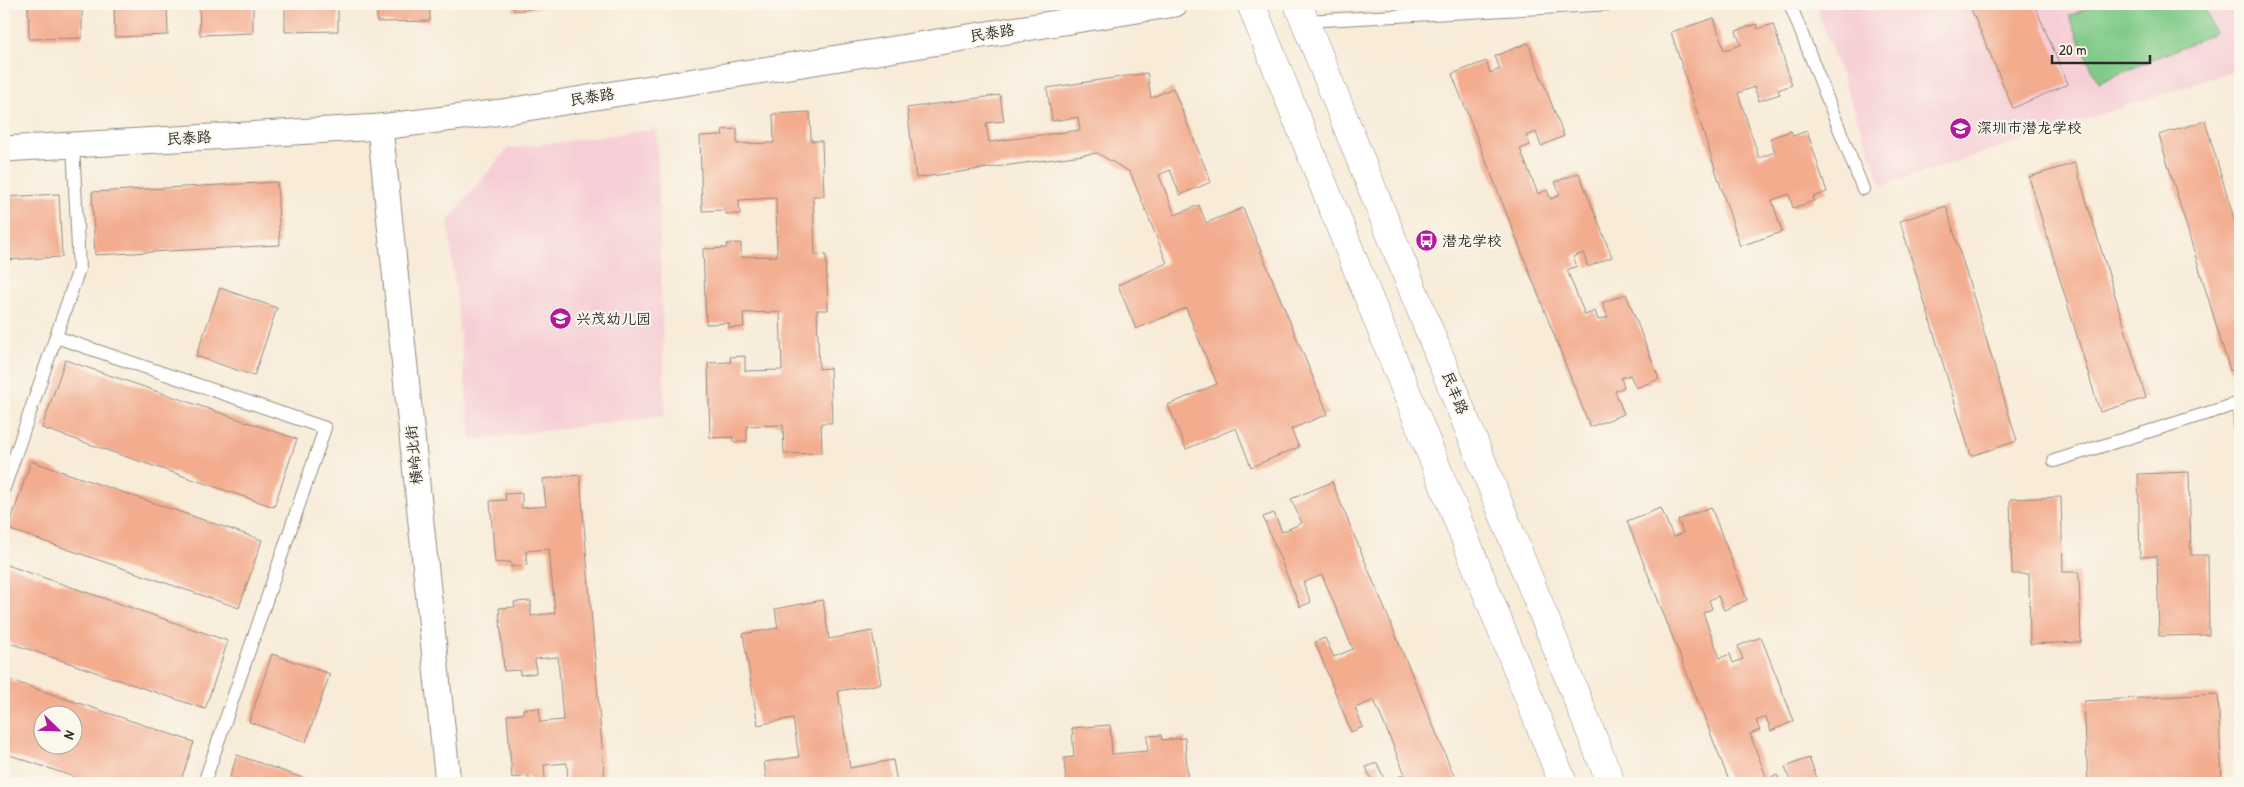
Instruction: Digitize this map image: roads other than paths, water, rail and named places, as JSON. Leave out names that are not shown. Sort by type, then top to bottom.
[{"type":"main road","points":[[1251,4],[1563,783]]},
{"type":"main road","name":"民丰路","points":[[1301,13],[1611,783]]},
{"type":"street","name":"民泰路","points":[[4,149],[380,127],[502,112],[1175,4]]},
{"type":"street","name":"横岭北街","points":[[380,127],[448,783]]},
{"type":"lane","points":[[1301,13],[1611,4]]},
{"type":"lane","points":[[1790,4],[1863,189]]},
{"type":"lane","points":[[4,488],[79,268],[73,144]]},
{"type":"lane","points":[[56,337],[325,428],[204,783]]},
{"type":"lane","points":[[2054,461],[2240,404],[2240,427]]},
{"type":"place","name":"深圳市潜龙学校","points":[[1961,128]]},
{"type":"place","name":"潜龙学校","points":[[1426,241]]},
{"type":"place","name":"兴茂幼儿园","points":[[560,319]]}]
